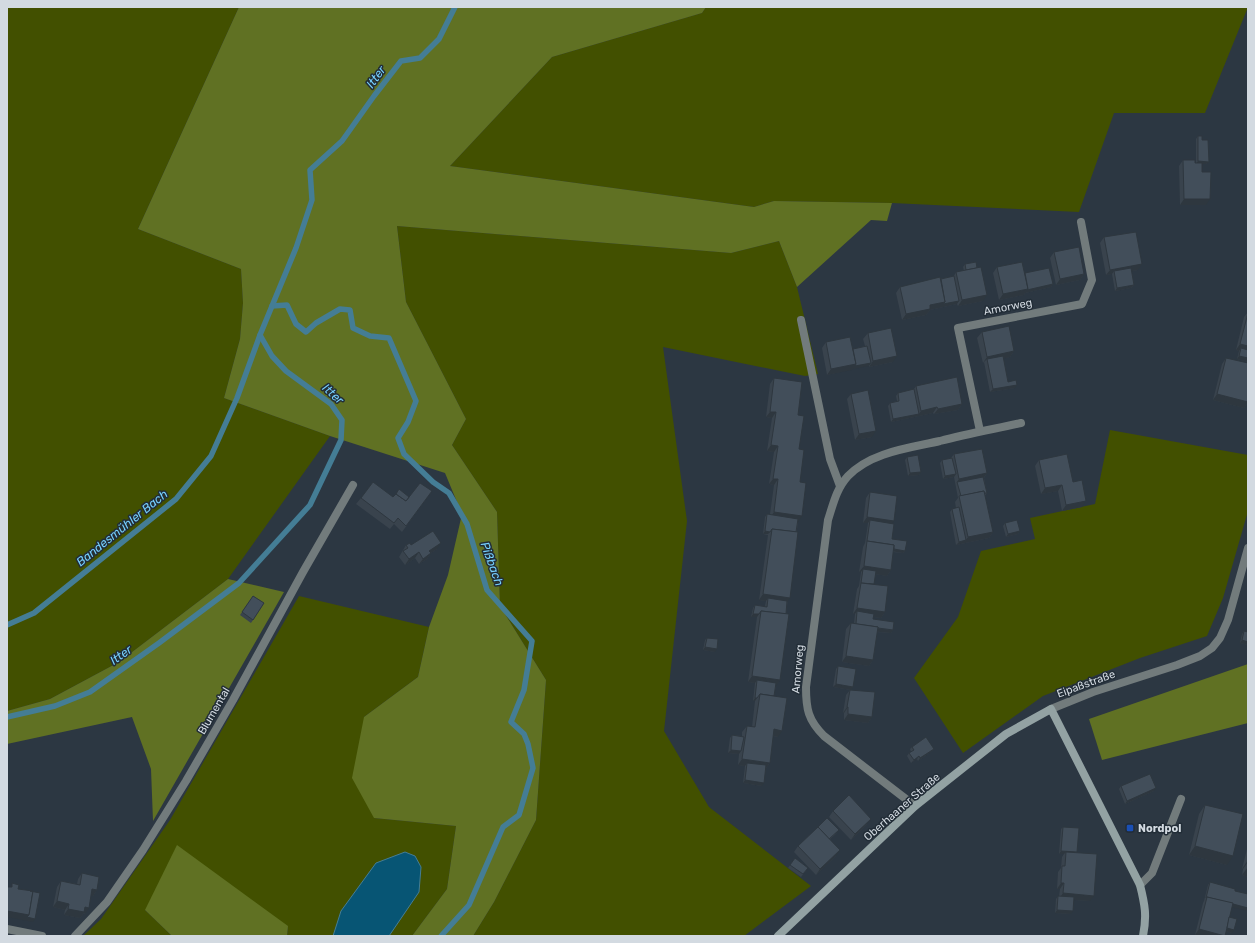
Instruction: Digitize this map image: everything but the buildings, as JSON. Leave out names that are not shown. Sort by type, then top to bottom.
[{"type":"street","name":"Amorweg","points":[[980,432],[958,328],[1082,304],[1092,280],[1081,222]]},
{"type":"street","points":[[801,320],[830,459],[840,486]]},
{"type":"street","name":"Amorweg","points":[[915,806],[824,736],[814,726],[809,716],[806,703],[806,687],[828,520],[840,486],[859,466],[894,451],[1021,423]]},
{"type":"street","name":"Blumental","points":[[75,936],[107,902],[143,850],[186,781],[353,485]]},
{"type":"street","name":"Eipaßstraße","points":[[1143,936],[1146,920],[1140,885],[1051,709],[1093,692],[1177,665],[1200,656],[1212,648],[1220,638],[1228,620],[1248,548]]},
{"type":"street","name":"Oberhaaner Straße","points":[[778,936],[915,806],[1006,734],[1051,709]]},
{"type":"street","points":[[1140,885],[1152,873],[1181,799]]},
{"type":"street","points":[[7,929],[42,936]]},
{"type":"green space","points":[[7,7],[239,7],[138,229],[241,269],[243,303],[240,339],[224,398],[330,436],[228,579],[119,662],[50,699],[7,711]]},
{"type":"green space","points":[[239,7],[706,7],[702,13],[552,57],[450,166],[754,207],[774,201],[892,203],[887,221],[871,220],[797,287],[779,241],[731,253],[397,226],[406,302],[466,419],[452,445],[497,512],[500,606],[546,680],[536,820],[494,902],[473,936],[412,936],[447,889],[456,826],[374,818],[352,778],[364,717],[418,677],[429,627],[448,575],[462,514],[445,473],[330,436],[224,398],[240,339],[243,303],[241,269],[138,229]]},
{"type":"green space","points":[[706,7],[1248,7],[1205,113],[1114,113],[1079,212],[892,203],[774,201],[754,207],[450,166],[552,57],[702,13]]},
{"type":"green space","points":[[397,226],[731,253],[779,241],[797,287],[818,374],[805,376],[663,347],[687,521],[664,731],[709,807],[811,886],[744,936],[473,936],[494,902],[536,820],[546,680],[500,606],[497,512],[452,445],[466,419],[406,302]]},
{"type":"green space","points":[[1110,430],[1248,455],[1248,511],[1223,598],[1207,636],[1140,658],[1043,696],[963,753],[914,678],[958,617],[981,551],[1035,539],[1030,518],[1095,504]]},
{"type":"green space","points":[[228,579],[284,592],[153,821],[151,769],[132,717],[7,744],[7,711],[50,699],[119,662]]},
{"type":"green space","points":[[299,596],[429,627],[418,677],[364,717],[374,818],[456,826],[447,889],[412,936],[287,936],[288,926],[145,910],[172,936],[83,936],[101,919],[170,820]]},
{"type":"green space","points":[[1248,664],[1248,723],[1102,760],[1089,719]]},
{"type":"green space","points":[[177,845],[288,926],[287,936],[172,936],[145,910]]},
{"type":"water","points":[[405,852],[415,856],[421,867],[419,892],[389,936],[333,936],[341,911],[376,863]]},
{"type":"waterway","name":"Itter","points":[[7,717],[55,706],[90,692],[239,583],[310,505],[341,440],[342,420],[331,404],[286,371],[272,356],[260,335],[296,248],[312,200],[310,170],[342,141],[401,61],[420,58],[439,39],[455,7]]},
{"type":"waterway","name":"Pißbach","points":[[272,306],[287,305],[296,324],[306,332],[316,323],[340,309],[350,310],[353,328],[370,336],[389,338],[416,401],[408,422],[398,438],[404,454],[433,482],[449,493],[467,524],[487,590],[532,641],[524,690],[511,722],[524,734],[528,744],[533,768],[519,815],[503,827],[469,905],[441,936]]},
{"type":"waterway","name":"Bandesmühler Bach","points":[[7,625],[34,613],[176,499],[211,456],[237,398],[260,335]]},
{"type":"place","name":"Nordpol","points":[[1130,828]]}]
